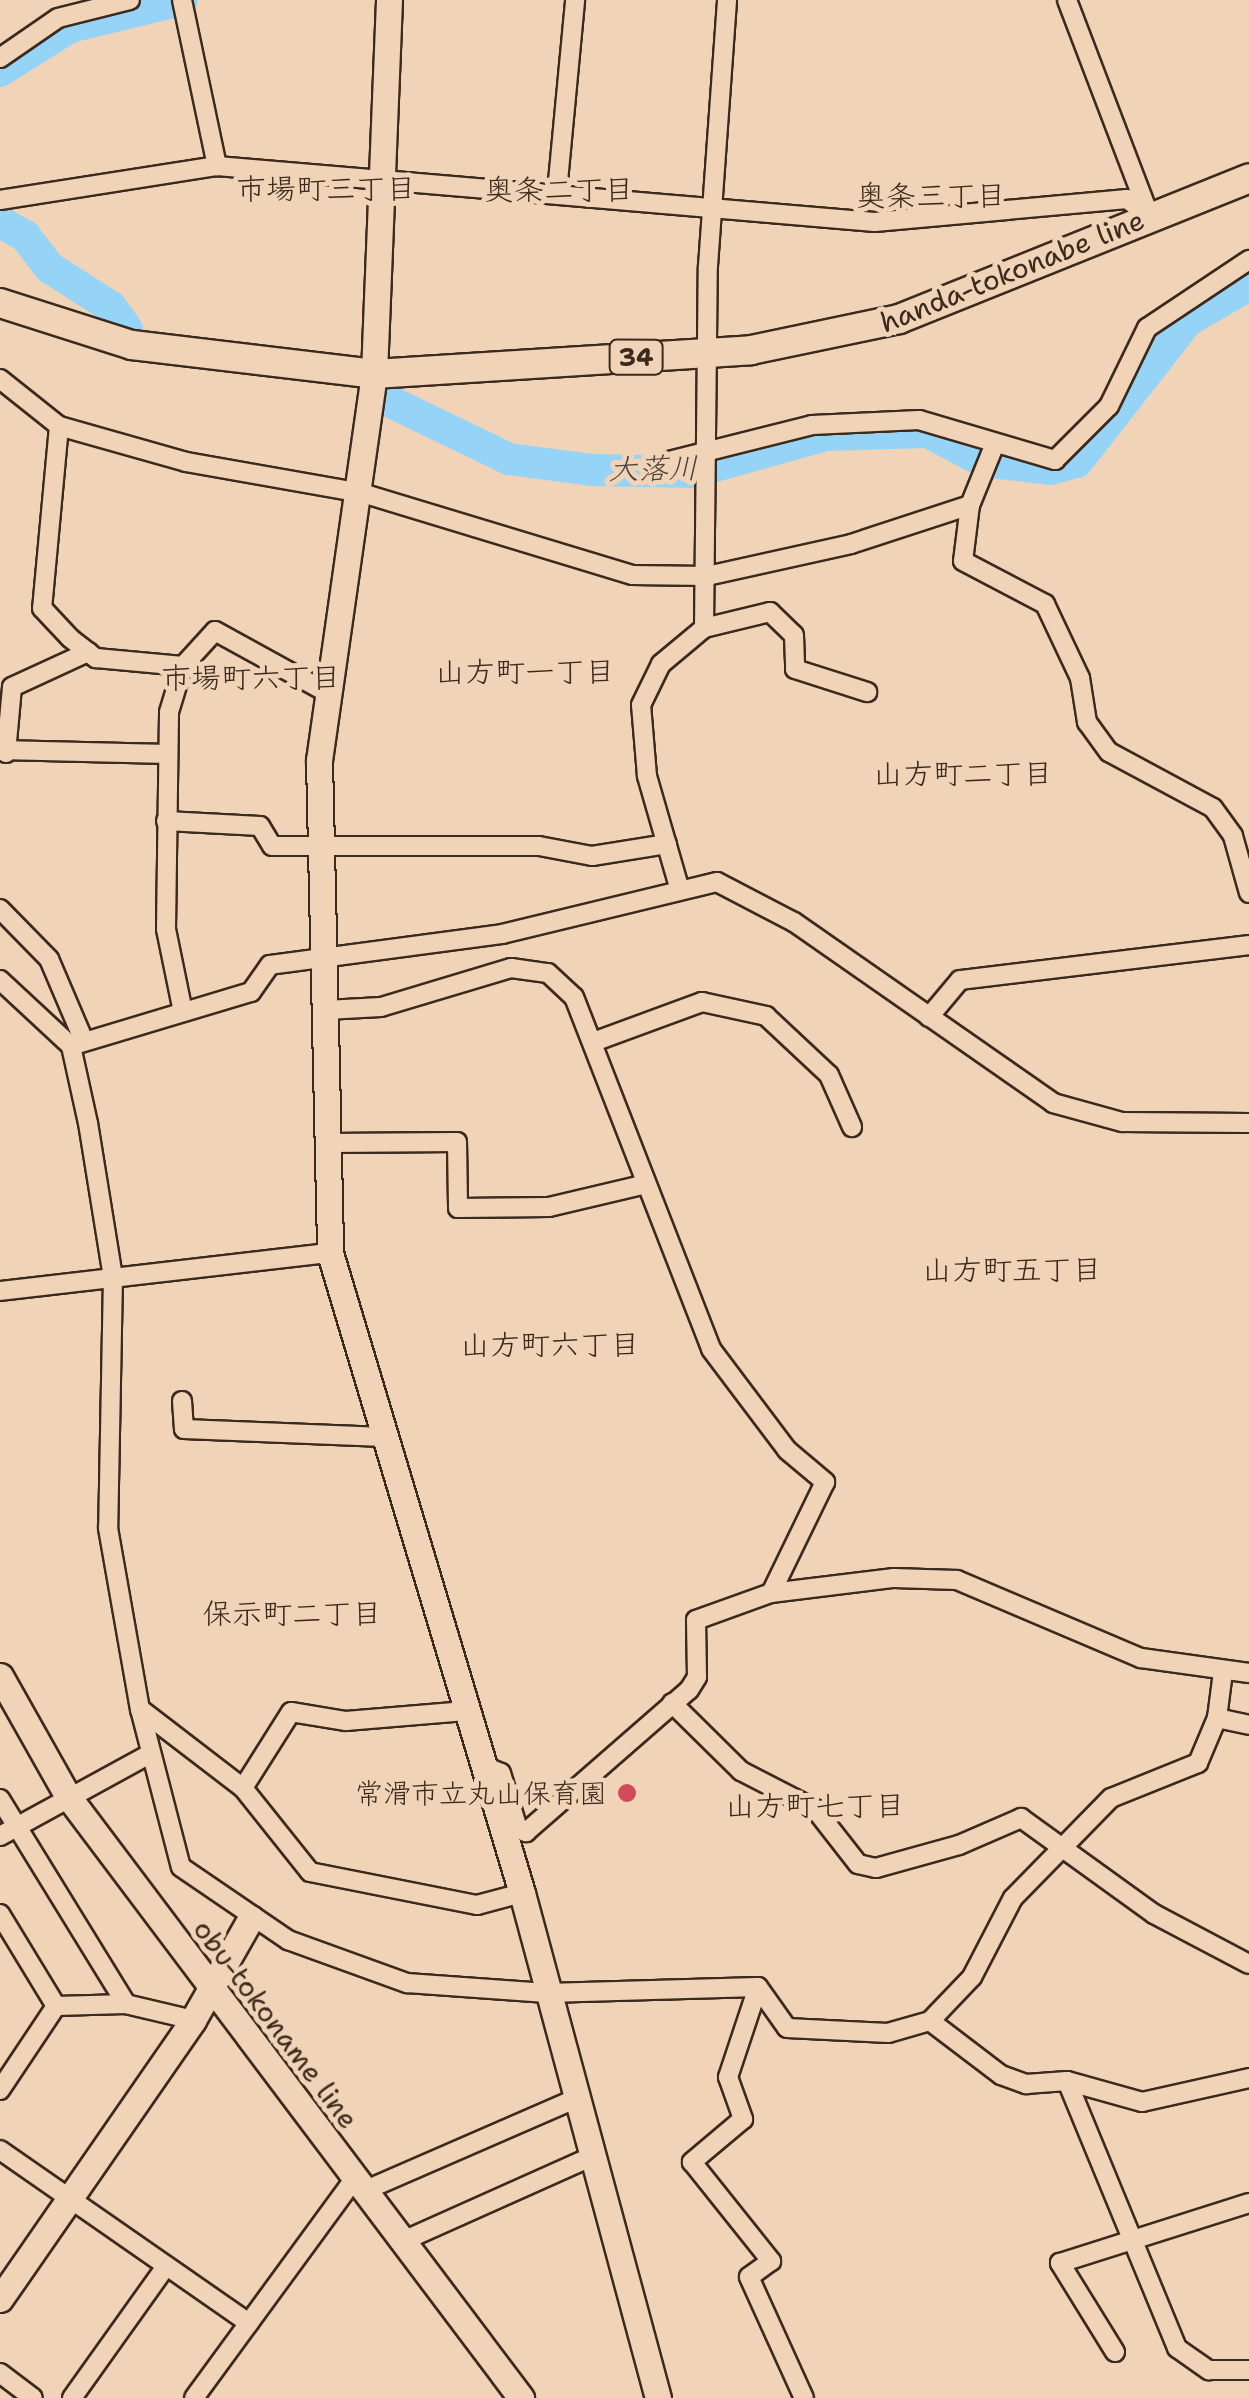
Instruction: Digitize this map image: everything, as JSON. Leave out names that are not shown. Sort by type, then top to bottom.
[{"type":"main road","name":"handa-tokonabe line","points":[[0,303],[132,345],[374,374],[710,352],[816,342],[900,320],[1149,216],[1246,187]]},
{"type":"street","points":[[0,58],[56,9],[130,0]]},
{"type":"street","points":[[389,0],[374,374],[362,493],[328,693],[321,844],[330,1253],[522,1893],[596,2155],[658,2398]]},
{"type":"street","points":[[557,192],[575,0]]},
{"type":"street","points":[[704,628],[714,208],[728,0]]},
{"type":"street","points":[[1067,0],[1149,216]]},
{"type":"street","points":[[183,7],[217,166]]},
{"type":"street","points":[[0,200],[217,166],[875,222],[1127,199],[1149,216]]},
{"type":"street","points":[[665,462],[707,466],[812,425],[919,420],[994,446],[1055,460],[1109,406],[1147,328],[1249,260]]},
{"type":"street","points":[[0,379],[59,426],[186,462],[362,493],[498,529],[606,569],[707,576],[851,544],[970,505]]},
{"type":"street","points":[[59,426],[42,608],[88,652]]},
{"type":"street","points":[[994,446],[970,505],[962,562],[1045,604],[1098,737],[1140,773],[1213,808],[1232,836],[1249,894]]},
{"type":"street","points":[[679,887],[647,776],[641,706],[661,664],[704,628],[770,612],[794,635],[795,669],[867,692]]},
{"type":"street","points":[[183,1012],[166,930],[166,821],[169,712],[183,666],[215,631],[328,693]]},
{"type":"street","points":[[168,754],[3,751],[12,686],[88,652],[183,666]]},
{"type":"street","points":[[166,821],[260,826],[272,846],[539,846],[592,856],[668,844]]},
{"type":"street","points":[[78,1044],[251,992],[270,964],[502,934],[679,887],[717,882],[754,898],[1068,1110],[1138,1123],[1249,1123]]},
{"type":"street","points":[[0,909],[49,959],[78,1044],[113,1277],[108,1528],[140,1709],[182,1867],[251,1918],[326,1958],[407,1983],[547,1992],[758,1987]]},
{"type":"street","points":[[502,934],[510,968]]},
{"type":"street","points":[[929,1017],[960,980],[1249,945]]},
{"type":"street","points":[[326,1010],[381,1007],[510,968],[548,973],[574,997],[596,1041],[646,1184],[711,1350],[787,1450],[825,1482],[771,1593]]},
{"type":"street","points":[[0,980],[78,1044]]},
{"type":"street","points":[[596,1041],[702,1002],[766,1016],[829,1075],[852,1127]]},
{"type":"street","points":[[330,1143],[457,1142],[458,1208],[549,1207],[646,1184]]},
{"type":"street","points":[[0,1291],[330,1253]]},
{"type":"street","points":[[182,1401],[184,1429],[384,1437]]},
{"type":"street","points":[[484,1766],[501,1773],[526,1832],[697,1677],[696,1620],[771,1593],[910,1576],[956,1580],[1109,1649],[1223,1672],[1249,1673]]},
{"type":"street","points":[[758,1987],[787,2028],[888,2034],[930,2021],[972,1977],[1012,1898],[1111,1798],[1198,1763],[1217,1718],[1223,1672]]},
{"type":"street","name":"obu-tokoname line","points":[[0,1676],[67,1795],[521,2398]]},
{"type":"street","points":[[672,1703],[741,1772],[815,1810],[858,1864],[876,1868],[958,1845],[1010,1818],[1064,1846],[1154,1914],[1249,1964]]},
{"type":"street","points":[[140,1709],[243,1788],[310,1872],[477,1905],[522,1893]]},
{"type":"street","points":[[243,1788],[291,1712],[346,1721],[466,1711]]},
{"type":"street","points":[[1217,1718],[1249,1725]]},
{"type":"street","points":[[0,1836],[67,1795],[150,1754]]},
{"type":"street","points":[[0,1799],[126,2004]]},
{"type":"street","points":[[0,1914],[56,2006]]},
{"type":"street","points":[[0,2299],[193,2020],[251,1918]]},
{"type":"street","points":[[758,1987],[728,2077],[742,2118],[692,2162],[771,2261],[749,2277],[804,2398]]},
{"type":"street","points":[[56,2006],[126,2004],[193,2020]]},
{"type":"street","points":[[0,2090],[56,2006]]},
{"type":"street","points":[[930,2021],[1000,2075],[1026,2084],[1067,2081],[1142,2102],[1249,2078]]},
{"type":"street","points":[[1067,2081],[1177,2348],[1209,2370],[1249,2370]]},
{"type":"street","points":[[194,2398],[360,2184],[580,2097]]},
{"type":"street","points":[[0,2150],[249,2323]]},
{"type":"street","points":[[403,2241],[596,2155]]},
{"type":"street","points":[[1115,2352],[1060,2263],[1249,2202]]},
{"type":"street","points":[[72,2398],[166,2266]]},
{"type":"street","points":[[0,2374],[33,2398]]},
{"type":"waterway","points":[[0,71],[70,27],[182,0]]},
{"type":"waterway","name":"大落川","points":[[0,222],[25,236],[50,268],[111,307],[127,329]]},
{"type":"waterway","name":"大落川","points":[[1000,463],[1050,469],[1077,462],[1187,321],[1249,285]]},
{"type":"waterway","name":"大落川","points":[[395,404],[509,459],[591,470],[693,472],[826,435],[928,432],[973,456]]},
{"type":"place","name":"常滑市立丸山保育園","points":[[627,1793]]},
{"type":"district","name":"市場町三丁目","points":[[326,189]]},
{"type":"district","name":"奥条二丁目","points":[[559,190]]},
{"type":"district","name":"奥条三丁目","points":[[931,196]]},
{"type":"district","name":"山方町一丁目","points":[[525,672]]},
{"type":"district","name":"市場町六丁目","points":[[251,678]]},
{"type":"district","name":"山方町二丁目","points":[[963,774]]},
{"type":"district","name":"山方町五丁目","points":[[1012,1270]]},
{"type":"district","name":"山方町六丁目","points":[[550,1345]]},
{"type":"district","name":"保示町二丁目","points":[[292,1614]]},
{"type":"district","name":"山方町七丁目","points":[[815,1806]]}]
